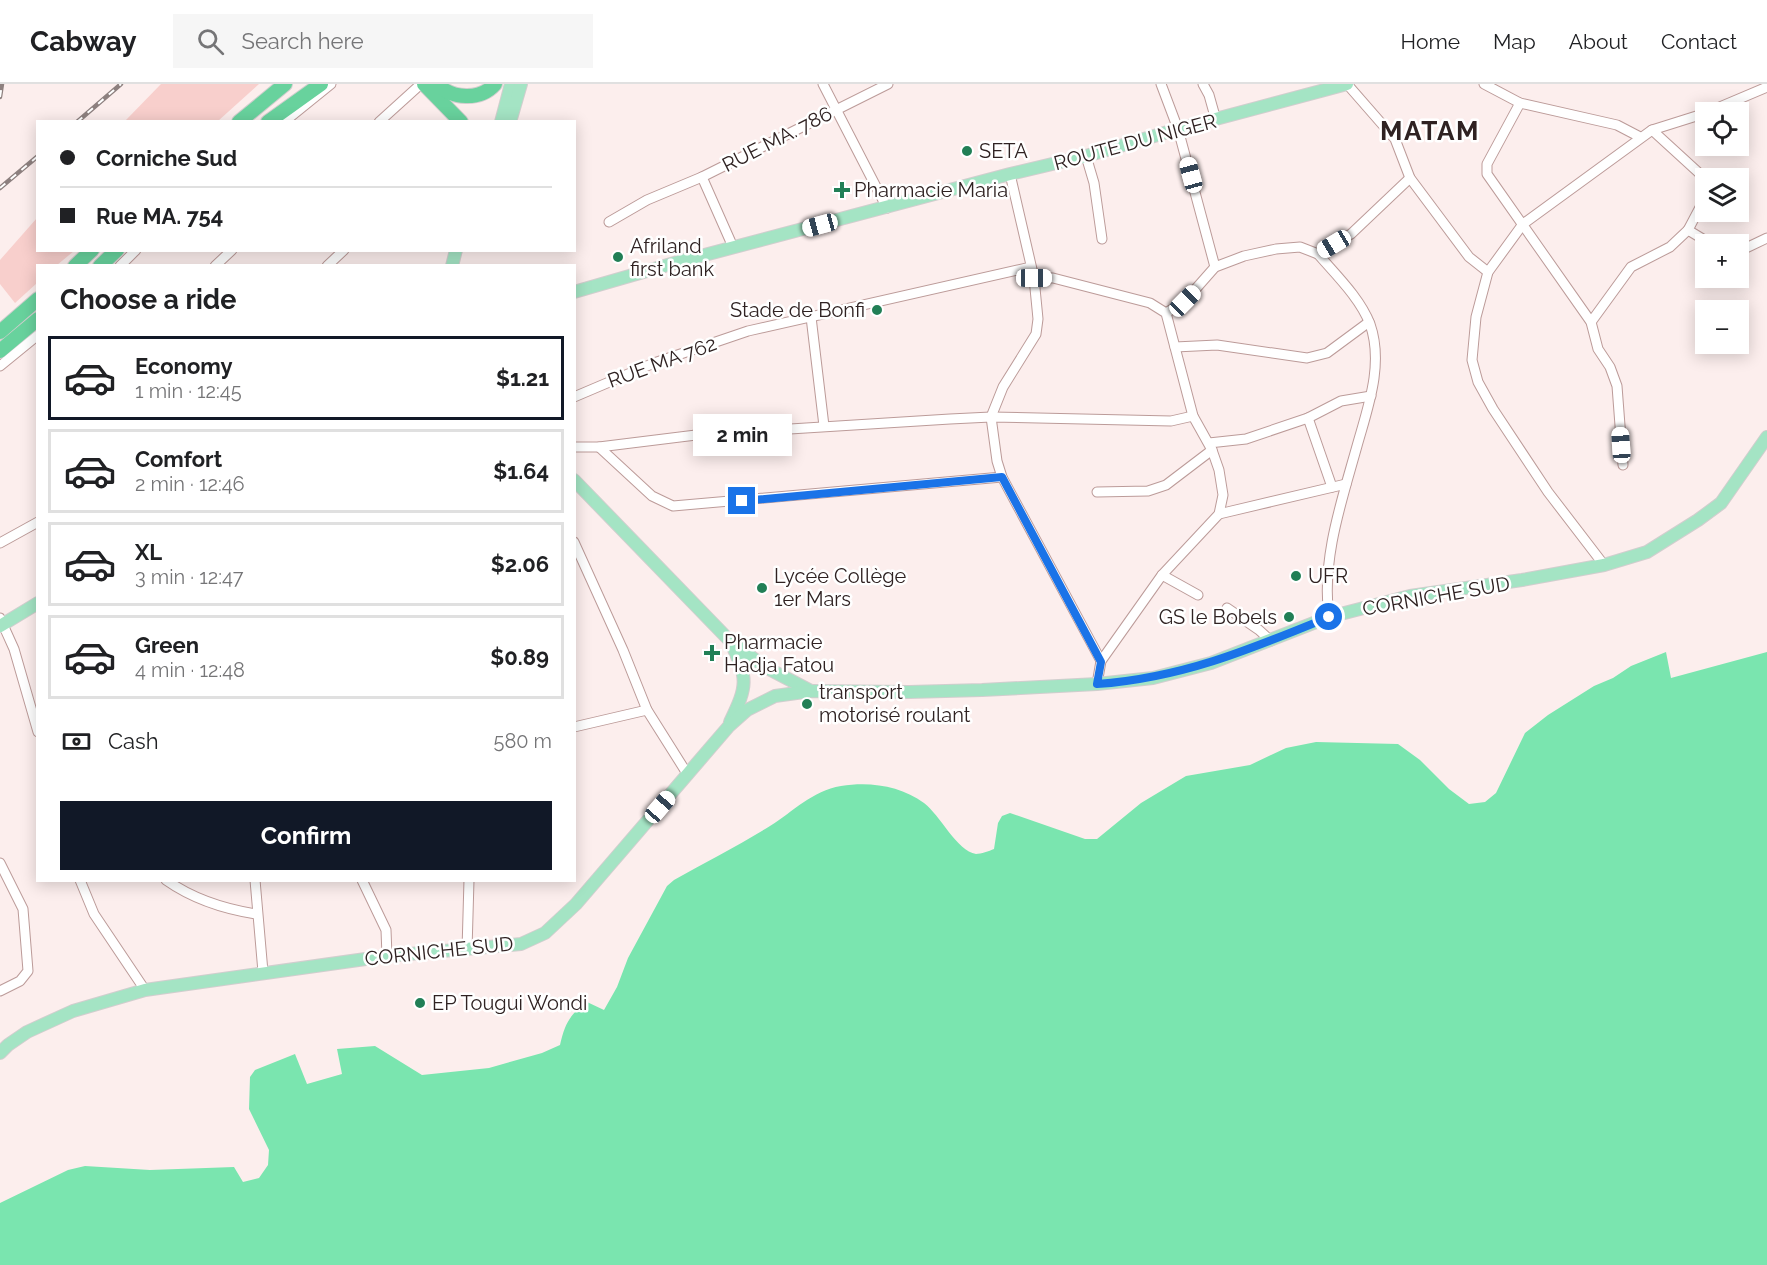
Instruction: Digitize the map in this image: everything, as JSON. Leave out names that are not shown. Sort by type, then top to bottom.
[{"type":"highway","points":[[258,105],[276,84]]},
{"type":"highway","points":[[241,120],[285,84]]},
{"type":"highway","points":[[270,120],[308,84]]},
{"type":"highway","points":[[271,120],[321,84]]},
{"type":"highway","points":[[422,84],[459,120]]},
{"type":"highway","points":[[436,84],[449,93],[465,97],[484,92],[495,84]]},
{"type":"highway","points":[[77,264],[90,252]]},
{"type":"highway","points":[[102,264],[115,252]]},
{"type":"highway","points":[[0,332],[36,301]]},
{"type":"highway","points":[[0,351],[36,321]]},
{"type":"main road","points":[[502,120],[512,84]]},
{"type":"main road","points":[[511,120],[521,84]]},
{"type":"main road","name":"ROUTE DU NIGER","points":[[576,291],[1347,84]]},
{"type":"main road","name":"CORNICHE SUD","points":[[0,1053],[27,1032],[73,1011],[145,990],[387,956],[521,944],[545,933],[576,904],[729,726],[747,710],[768,698],[811,691],[909,693],[1097,684],[1153,678],[1211,663],[1329,617],[1410,596],[1522,580],[1604,564],[1647,552],[1721,503],[1767,436]]},
{"type":"main road","points":[[576,482],[730,640],[765,667],[811,691]]},
{"type":"main road","points":[[1,622],[36,604]]},
{"type":"main road","points":[[729,726],[744,689],[743,669],[730,640]]},
{"type":"street","points":[[287,120],[332,84]]},
{"type":"street","points":[[381,120],[422,84]]},
{"type":"street","points":[[823,84],[886,208]]},
{"type":"street","name":"RUE MA. 786","points":[[733,248],[702,177],[888,84]]},
{"type":"street","points":[[1161,84],[1178,129],[1215,267]]},
{"type":"street","points":[[1203,84],[1209,95],[1216,120]]},
{"type":"street","points":[[1347,84],[1395,139],[1410,178],[1469,257],[1488,272]]},
{"type":"street","points":[[1484,84],[1520,102],[1617,125],[1640,137]]},
{"type":"street","points":[[1732,102],[1767,87]]},
{"type":"street","points":[[1520,102],[1487,164],[1487,174],[1591,322],[1598,349],[1610,367],[1617,386],[1623,465]]},
{"type":"street","points":[[1604,564],[1548,492],[1493,409],[1478,382],[1472,360],[1476,317],[1488,272],[1523,224],[1640,137],[1652,130],[1695,117]]},
{"type":"street","points":[[1652,130],[1695,171]]},
{"type":"street","points":[[1086,156],[1094,183],[1102,239]]},
{"type":"street","points":[[1010,174],[1034,278],[1038,306],[1036,334],[1003,387],[991,417],[997,461],[1002,477],[1101,662]]},
{"type":"street","points":[[609,222],[647,200],[702,177]]},
{"type":"street","points":[[1318,254],[1351,234],[1410,178]]},
{"type":"street","points":[[1591,322],[1631,267],[1670,247],[1688,230],[1695,217]]},
{"type":"street","points":[[1688,230],[1695,234]]},
{"type":"street","points":[[1749,247],[1767,238]]},
{"type":"street","points":[[1166,313],[1185,301],[1215,267],[1244,256],[1299,247],[1318,254],[1351,292],[1369,322],[1375,343],[1371,396],[1346,484],[1329,560],[1326,594],[1329,617]]},
{"type":"street","points":[[122,264],[134,252]]},
{"type":"street","points":[[217,264],[230,252]]},
{"type":"street","points":[[329,264],[342,252]]},
{"type":"street","name":"RUE MA 762","points":[[576,396],[654,363],[738,335],[1031,267]]},
{"type":"street","points":[[1034,278],[1053,278],[1150,303],[1166,313],[1193,416],[1211,446],[1219,470],[1223,495],[1219,514],[1162,574],[1101,662],[1097,684]]},
{"type":"street","points":[[811,317],[824,426]]},
{"type":"street","points":[[1175,347],[1217,345],[1307,358],[1327,353],[1369,322]]},
{"type":"street","points":[[0,366],[36,337]]},
{"type":"street","points":[[1097,492],[1148,491],[1166,485],[1211,446],[1246,439],[1308,418],[1341,401],[1371,396]]},
{"type":"street","points":[[576,447],[599,447],[696,435],[991,417],[1171,421],[1193,416]]},
{"type":"street","points":[[1308,418],[1332,487]]},
{"type":"street","points":[[599,447],[652,496],[673,506],[1002,477]]},
{"type":"street","points":[[1219,514],[1346,484]]},
{"type":"street","points":[[0,543],[36,523]]},
{"type":"street","points":[[576,546],[596,586],[647,710],[688,775]]},
{"type":"street","points":[[1162,574],[1198,595]]},
{"type":"street","points":[[1227,608],[1271,641]]},
{"type":"street","points":[[1,622],[14,649],[36,725]]},
{"type":"street","points":[[576,727],[647,710]]},
{"type":"street","points":[[0,863],[23,909],[28,971],[20,981],[0,991]]},
{"type":"street","points":[[81,882],[94,914],[145,990]]},
{"type":"street","points":[[169,882],[179,890],[229,910],[256,914]]},
{"type":"street","points":[[255,882],[256,914],[263,972]]},
{"type":"street","points":[[363,882],[386,930],[387,956]]},
{"type":"street","points":[[467,950],[469,882]]},
{"type":"shaded area","points":[[161,84],[259,84],[219,120],[126,120]]},
{"type":"shaded area","points":[[36,219],[36,252],[73,252],[58,264],[36,264],[36,284],[15,303],[0,284],[0,260]]},
{"type":"shaded area","points":[[1666,652],[1671,678],[1767,652],[1767,1265],[0,1265],[0,1203],[68,1170],[85,1166],[150,1170],[234,1167],[243,1182],[259,1178],[268,1165],[269,1150],[249,1109],[250,1077],[255,1070],[295,1054],[307,1084],[342,1074],[337,1049],[375,1046],[422,1075],[489,1068],[542,1053],[560,1045],[569,1020],[587,1002],[604,1010],[617,987],[628,958],[667,886],[770,826],[821,792],[841,786],[863,784],[885,786],[905,792],[924,803],[955,840],[976,854],[994,849],[998,823],[1002,816],[1010,813],[1085,839],[1097,839],[1141,803],[1186,776],[1250,765],[1286,748],[1316,742],[1398,744],[1420,760],[1449,789],[1469,804],[1485,802],[1496,793],[1525,733],[1548,715],[1594,686],[1613,678],[1631,666]]},
{"type":"railway","points":[[0,97],[2,84]]},
{"type":"railway","points":[[79,120],[121,84]]},
{"type":"railway","points":[[0,188],[36,158]]},
{"type":"place","name":"SETA","points":[[967,151]]},
{"type":"place","name":"Pharmacie Maria","points":[[842,190]]},
{"type":"place","name":"Afriland first bank","points":[[618,257]]},
{"type":"place","name":"Stade de Bonfi","points":[[877,310]]},
{"type":"place","name":"UFR","points":[[1296,576]]},
{"type":"place","name":"Lycée Collège 1er Mars","points":[[762,588]]},
{"type":"place","name":"GS le Bobels","points":[[1289,617]]},
{"type":"place","name":"Pharmacie Hadja Fatou","points":[[712,653]]},
{"type":"place","name":"transport motorisé roulant","points":[[807,704]]},
{"type":"place","name":"EP Tougui Wondi","points":[[420,1003]]},
{"type":"district","name":"MATAM","points":[[1430,131]]},
{"type":"route","points":[[742,501],[1002,477],[1101,662],[1097,684],[1153,678],[1211,663],[1329,617]]}]
